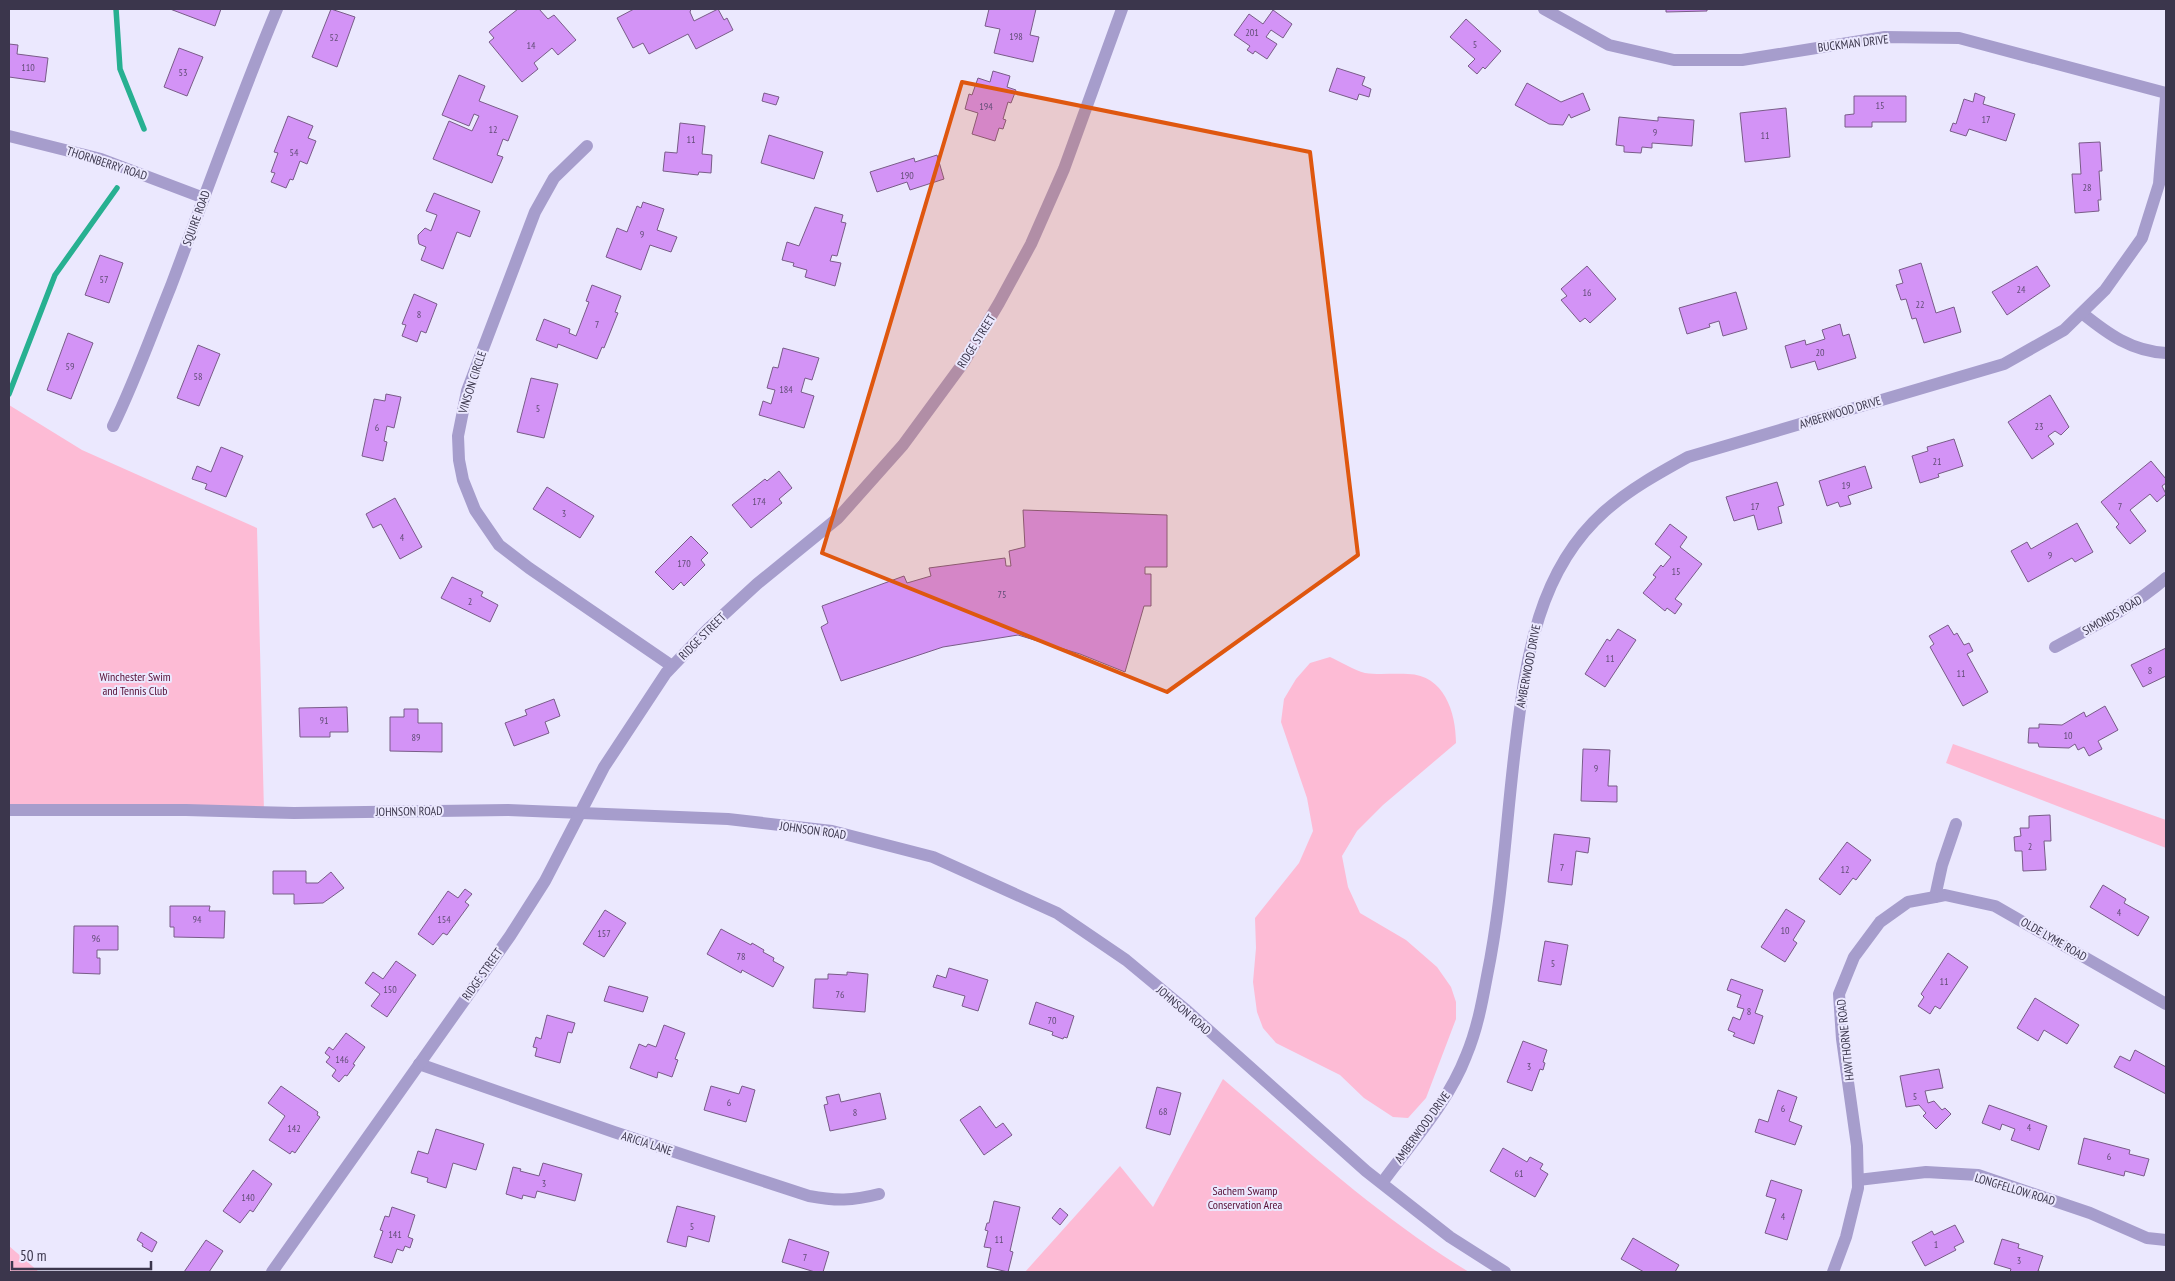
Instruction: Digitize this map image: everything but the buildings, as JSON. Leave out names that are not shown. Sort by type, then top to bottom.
[{"type":"street","name":"SQUIRE ROAD","points":[[113,426],[136,374],[246,83],[276,9]]},
{"type":"street","name":"RIDGE STREET","points":[[272,1272],[510,936],[545,882],[604,767],[672,666],[708,629],[757,584],[838,518],[903,445],[964,362],[1000,303],[1031,244],[1064,168],[1122,9]]},
{"type":"street","name":"BUCKMAN DRIVE","points":[[1544,9],[1609,45],[1674,60],[1742,60],[1885,37],[1959,38],[2065,65],[2166,95]]},
{"type":"street","name":"AMBERWOOD DRIVE","points":[[1382,1184],[1447,1095],[1466,1056],[1478,1020],[1495,937],[1523,685],[1534,629],[1551,584],[1576,543],[1604,512],[1634,488],[1688,457],[2004,364],[2064,330],[2105,290],[2142,238],[2159,184],[2166,95]]},
{"type":"street","name":"THORNBERRY ROAD","points":[[9,136],[101,159],[204,198]]},
{"type":"street","name":"VINSON CIRCLE","points":[[587,146],[554,178],[535,212],[467,392],[458,436],[459,460],[463,480],[475,510],[499,545],[529,568],[672,666]]},
{"type":"street","points":[[2082,312],[2114,338],[2130,346],[2151,352],[2166,353]]},
{"type":"street","name":"SIMONDS ROAD","points":[[2055,647],[2122,611],[2141,599],[2166,578]]},
{"type":"street","name":"JOHNSON ROAD","points":[[9,810],[186,810],[294,813],[508,810],[728,819],[832,831],[933,857],[1057,913],[1126,960],[1382,1184],[1450,1237],[1505,1272]]},
{"type":"street","points":[[1935,897],[1942,865],[1956,824]]},
{"type":"street","name":"OLDE LYME ROAD","points":[[1935,897],[1945,895],[1995,906],[2166,1004]]},
{"type":"street","name":"HAWTHORNE ROAD","points":[[1833,1272],[1846,1237],[1858,1188],[1857,1146],[1842,1039],[1840,994],[1854,957],[1880,922],[1908,902],[1935,897]]},
{"type":"street","name":"ARICIA LANE","points":[[419,1064],[623,1136],[809,1196],[845,1201],[879,1194]]},
{"type":"street","name":"LONGFELLOW ROAD","points":[[1858,1180],[1926,1172],[1978,1175],[2090,1213],[2147,1238],[2166,1240]]},
{"type":"highlighted area","points":[[962,82],[1310,152],[1358,555],[1167,692],[822,553]]},
{"type":"green space","name":"Winchester Swim and Tennis Club","points":[[9,405],[82,450],[257,528],[264,812],[9,810]]},
{"type":"green space","points":[[1330,657],[1365,673],[1408,674],[1420,676],[1431,681],[1445,697],[1454,719],[1456,743],[1383,805],[1357,831],[1342,856],[1348,887],[1360,913],[1406,940],[1437,967],[1451,987],[1456,1002],[1456,1019],[1426,1098],[1408,1118],[1393,1117],[1364,1098],[1340,1075],[1276,1043],[1263,1028],[1257,1012],[1253,982],[1256,948],[1255,918],[1299,863],[1313,831],[1307,798],[1281,722],[1284,699],[1296,679],[1310,663]]},
{"type":"green space","points":[[1953,744],[2166,820],[2166,848],[1946,763]]},
{"type":"green space","name":"Sachem Swamp Conservation Area","points":[[1223,1079],[1373,1205],[1404,1229],[1469,1272],[1025,1272],[1120,1166],[1153,1207]]},
{"type":"green space","points":[[9,1246],[39,1272],[9,1272]]},
{"type":"waterway","points":[[116,9],[120,69],[144,129]]},
{"type":"waterway","points":[[9,394],[55,275],[117,188]]}]
